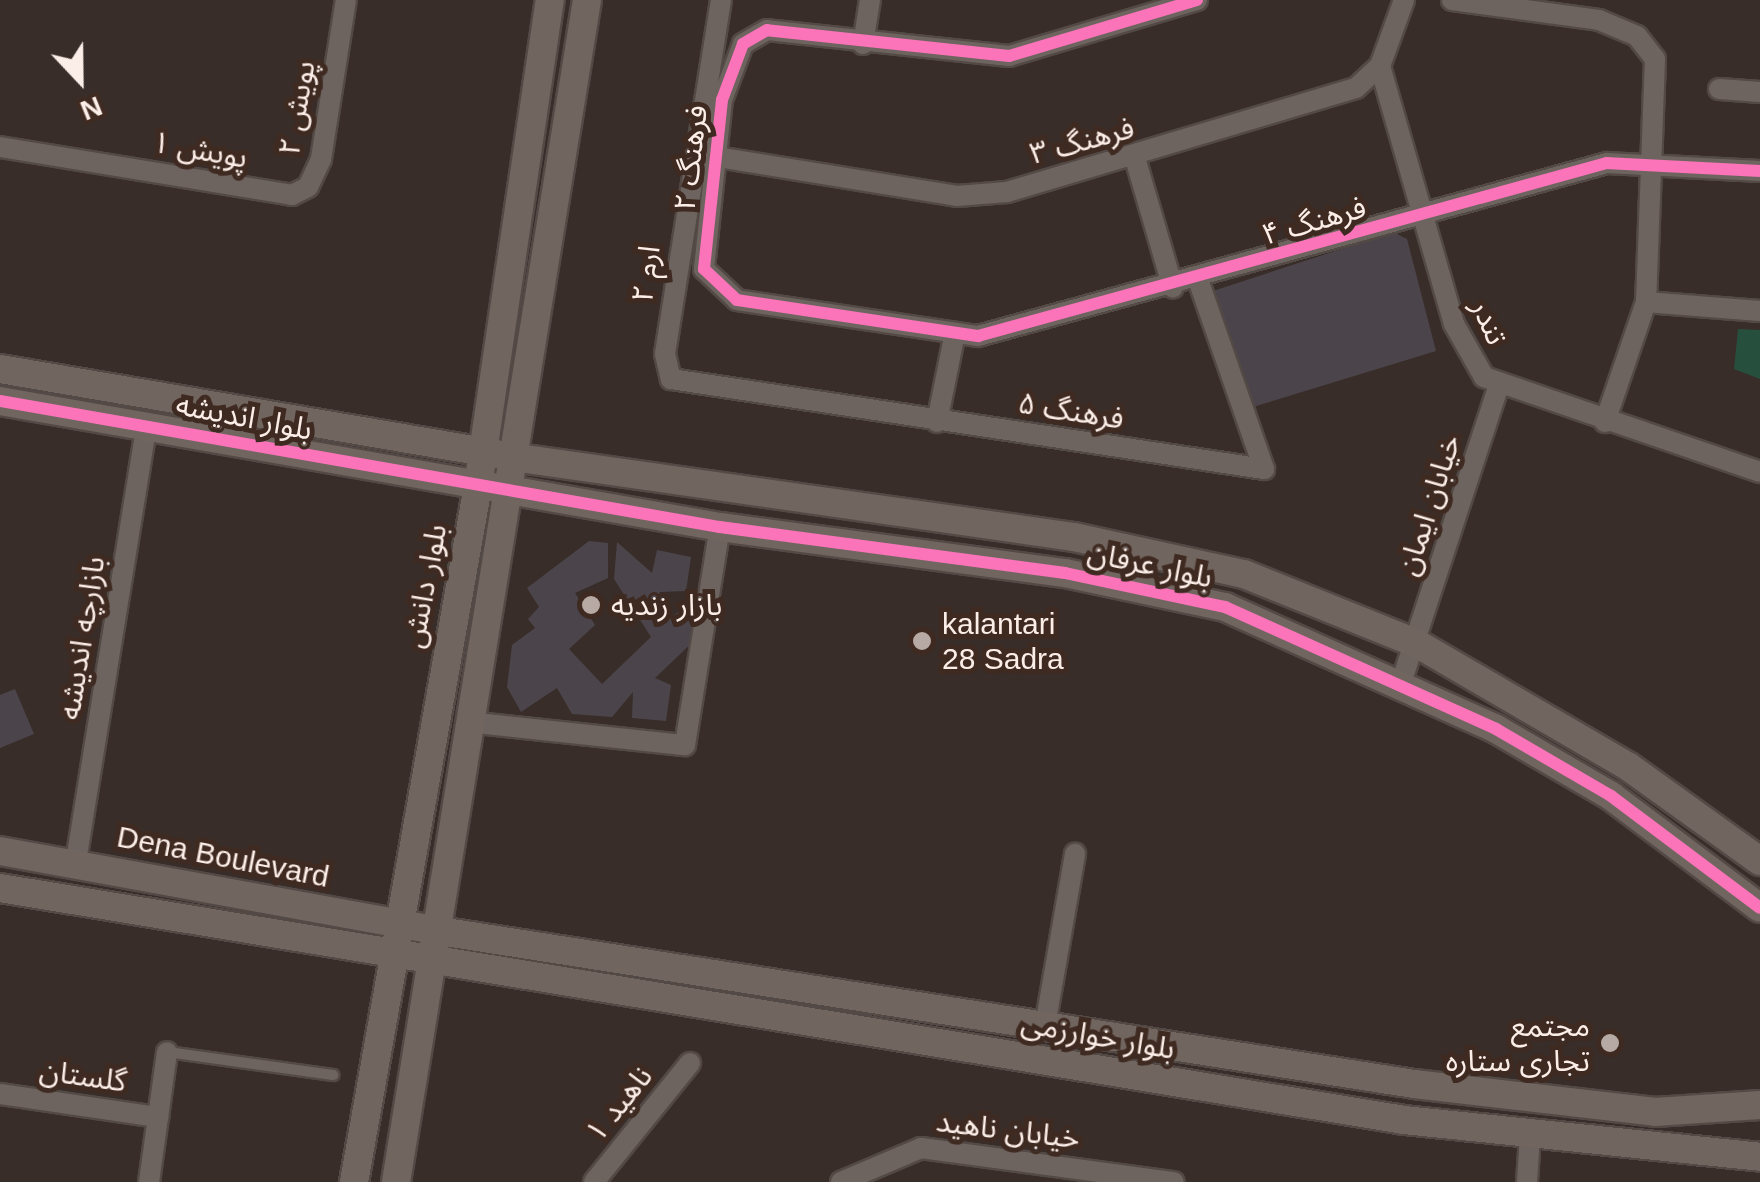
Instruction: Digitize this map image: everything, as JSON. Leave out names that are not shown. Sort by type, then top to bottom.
[{"type":"main road","name":"بلوار دانش","points":[[354,1182],[478,486],[550,0]]},
{"type":"main road","points":[[396,1182],[430,943],[468,722],[514,492],[587,0]]},
{"type":"main road","name":"بلوار اندیشه","points":[[0,369],[519,458]]},
{"type":"main road","name":"بلوار اندیشه","points":[[0,400],[514,492]]},
{"type":"main road","name":"بلوار عرفان","points":[[519,458],[1152,551],[1244,574],[1416,644],[1630,767],[1760,861]]},
{"type":"main road","name":"بلوار عرفان","points":[[514,492],[1146,588],[1225,607],[1401,683],[1610,796],[1760,908]]},
{"type":"main road","name":"Dena Boulevard","points":[[0,851],[76,861],[400,924],[430,943]]},
{"type":"main road","points":[[0,888],[394,952],[430,943]]},
{"type":"main road","name":"بلوار خوارزمی","points":[[430,943],[1045,1026],[1542,1101],[1729,1114],[1760,1105]]},
{"type":"main road","name":"بلوار خوارزمی","points":[[430,943],[1530,1136],[1760,1157]]},
{"type":"street","name":"پویش ۲","points":[[271,193],[292,195],[315,178],[346,0]]},
{"type":"street","name":"ارم ۲","points":[[671,379],[666,354],[692,153],[720,0]]},
{"type":"street","points":[[862,44],[870,0]]},
{"type":"street","name":"فرهنگ ۲","points":[[704,269],[714,156],[743,44],[767,30],[862,44],[1009,56],[1197,0]]},
{"type":"street","points":[[1380,66],[1404,0]]},
{"type":"street","points":[[1452,0],[1599,20],[1637,36],[1654,59],[1655,162],[1646,302],[1605,422]]},
{"type":"street","name":"فرهنگ ۳","points":[[692,153],[957,196],[1135,158],[1356,88],[1380,66]]},
{"type":"street","name":"تندر","points":[[1380,66],[1420,216],[1464,353],[1499,385],[1760,472]]},
{"type":"street","points":[[1718,89],[1760,92]]},
{"type":"street","name":"پویش ۱","points":[[0,147],[271,193]]},
{"type":"street","points":[[1135,158],[1173,288]]},
{"type":"street","name":"فرهنگ ۴","points":[[704,269],[737,300],[955,333],[1024,330],[1607,164],[1655,162],[1760,171]]},
{"type":"street","name":"فرهنگ ۵","points":[[671,379],[1264,469],[1198,280]]},
{"type":"street","points":[[1646,302],[1760,311]]},
{"type":"street","points":[[938,422],[955,333]]},
{"type":"street","name":"خیابان ایمان","points":[[1401,683],[1499,385]]},
{"type":"street","name":"بازارچه اندیشه","points":[[76,861],[147,424]]},
{"type":"street","points":[[468,722],[684,744],[720,526]]},
{"type":"street","points":[[1045,1026],[1075,854]]},
{"type":"street","points":[[150,1182],[167,1052]]},
{"type":"street","name":"ناهید ۱","points":[[594,1182],[690,1063]]},
{"type":"street","name":"گلستان","points":[[0,1094],[158,1116]]},
{"type":"street","points":[[1527,1182],[1530,1136]]},
{"type":"street","name":"خیابان ناهید","points":[[842,1182],[921,1148],[1174,1182]]},
{"type":"lane","points":[[167,1052],[333,1075]]},
{"type":"green space","points":[[1738,329],[1760,330],[1760,379],[1734,369]]},
{"type":"building","points":[[1393,232],[1407,239],[1436,351],[1253,407],[1213,291]]},
{"type":"building","points":[[589,541],[608,543],[608,578],[575,593],[595,625],[569,649],[602,684],[651,637],[614,579],[617,542],[652,573],[657,550],[691,557],[686,591],[659,592],[671,617],[683,609],[697,638],[655,678],[671,685],[666,721],[632,718],[633,692],[612,717],[572,714],[557,688],[521,712],[507,687],[512,645],[535,628],[528,619],[539,607],[527,588]]},
{"type":"building","points":[[15,689],[34,734],[0,748],[0,695]]},
{"type":"cycle path","points":[[1197,0],[1009,56],[767,30],[743,44],[722,100],[704,269],[737,300],[978,336],[1607,163],[1760,171]]},
{"type":"cycle path","points":[[0,401],[720,527],[1065,573],[1225,607],[1496,729],[1611,796],[1760,908]]},
{"type":"place","name":"بازار زندیه","points":[[591,605]]},
{"type":"place","name":"kalantari 28 Sadra","points":[[922,641]]},
{"type":"place","name":"مجتمع تجاری ستاره","points":[[1610,1043]]}]
